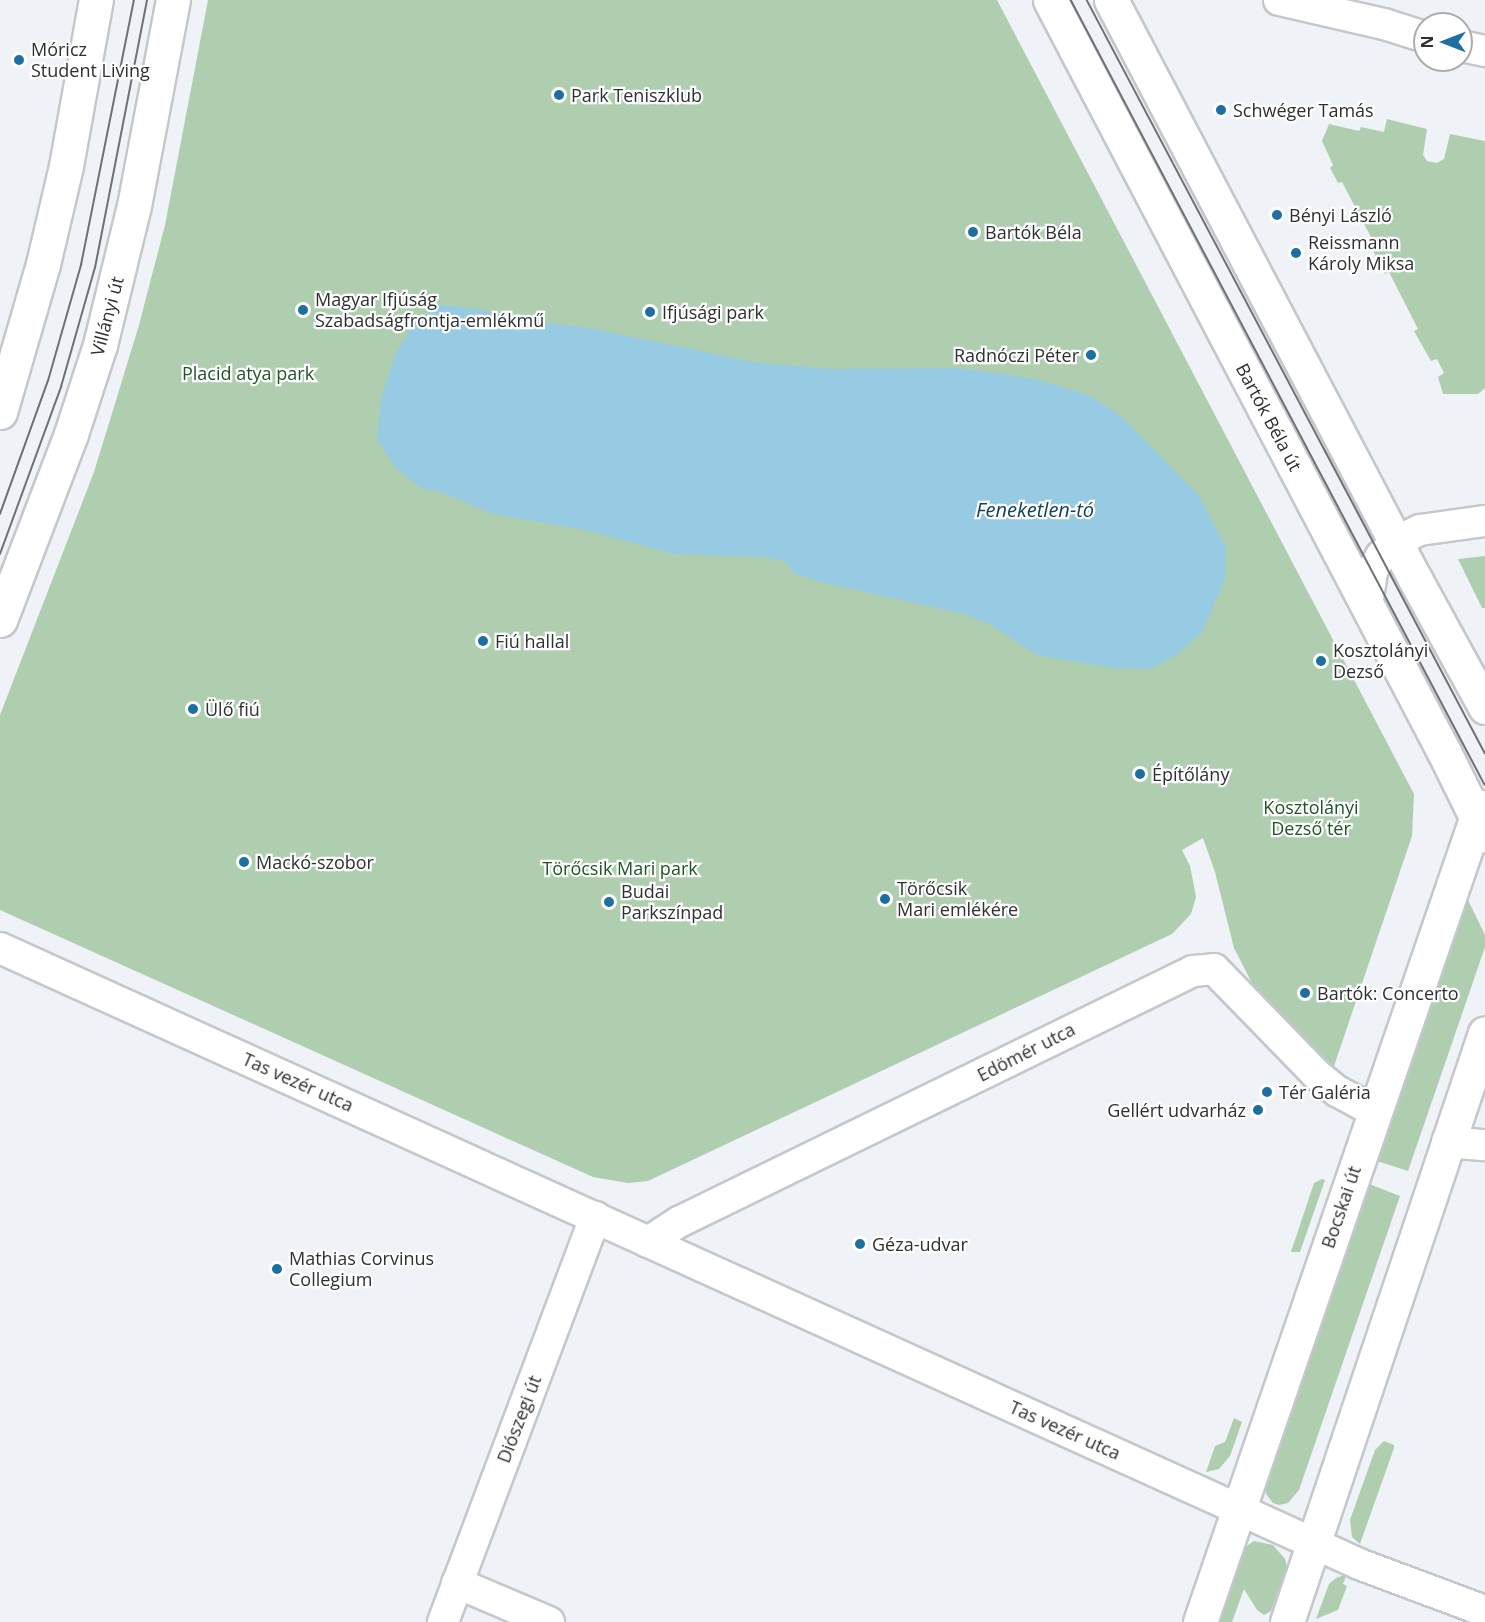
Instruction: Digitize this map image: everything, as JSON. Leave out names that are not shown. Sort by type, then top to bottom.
[{"type":"main road","points":[[0,412],[46,253],[66,166],[96,0]]},
{"type":"main road","name":"Villányi út","points":[[0,620],[71,434],[100,345],[134,207],[173,0]]},
{"type":"main road","name":"Bartók Béla út","points":[[1050,0],[1367,604],[1482,815]]},
{"type":"main road","points":[[1111,0],[1485,707]]},
{"type":"main road","name":"Bocskai út","points":[[1200,1622],[1374,1111],[1482,815]]},
{"type":"main road","points":[[1287,1622],[1485,1033]]},
{"type":"street","points":[[1279,0],[1388,12],[1413,29]]},
{"type":"street","points":[[1367,604],[1372,571],[1380,556],[1396,542],[1420,530],[1485,521]]},
{"type":"street","name":"Tas vezér utca","points":[[0,948],[1359,1564],[1485,1611]]},
{"type":"street","name":"Edömér utca","points":[[648,1242],[679,1222],[1187,972],[1214,969],[1317,1075],[1337,1091],[1374,1111]]},
{"type":"street","points":[[1448,1142],[1485,1145]]},
{"type":"street","name":"Diószegi út","points":[[443,1622],[595,1217]]},
{"type":"street","points":[[457,1584],[549,1622]]},
{"type":"green space","points":[[208,0],[997,0],[1414,794],[1412,836],[1333,1069],[1288,1027],[1255,989],[1234,948],[1215,872],[1203,838],[1182,850],[1190,866],[1196,897],[1191,914],[1172,934],[648,1181],[628,1183],[593,1177],[0,910],[0,715],[94,472],[139,325],[165,225]]},
{"type":"green space","points":[[1387,119],[1427,129],[1423,155],[1427,161],[1437,163],[1444,159],[1450,134],[1485,141],[1485,388],[1478,394],[1443,394],[1438,377],[1444,373],[1437,359],[1431,361],[1414,331],[1418,329],[1389,272],[1385,274],[1368,241],[1372,239],[1342,182],[1338,183],[1330,168],[1333,165],[1322,141],[1329,124],[1359,131],[1361,127],[1384,132]]},
{"type":"green space","points":[[1485,556],[1485,608],[1482,608],[1458,559]]},
{"type":"green space","points":[[1468,900],[1485,935],[1485,947],[1408,1171],[1377,1161]]},
{"type":"green space","points":[[1325,1180],[1300,1252],[1291,1252],[1314,1183]]},
{"type":"green space","points":[[1369,1184],[1400,1196],[1299,1490],[1288,1503],[1279,1505],[1273,1503],[1266,1494],[1265,1483]]},
{"type":"green space","points":[[1234,1418],[1242,1422],[1230,1456],[1219,1469],[1206,1472],[1215,1446],[1225,1442]]},
{"type":"green space","points":[[1384,1441],[1394,1445],[1394,1448],[1360,1544],[1352,1537],[1350,1520],[1375,1450]]},
{"type":"green space","points":[[1254,1541],[1273,1545],[1285,1559],[1287,1567],[1271,1611],[1264,1615],[1257,1610],[1244,1589],[1232,1622],[1219,1622],[1244,1548]]},
{"type":"green space","points":[[1347,1574],[1343,1584],[1347,1586],[1338,1610],[1316,1619],[1329,1584],[1336,1578]]},
{"type":"water","name":"Feneketlen-tó","points":[[441,305],[482,310],[521,320],[589,328],[753,362],[829,369],[951,368],[1034,379],[1076,391],[1099,401],[1124,419],[1199,496],[1226,547],[1225,580],[1202,631],[1177,655],[1150,669],[1115,668],[1037,655],[986,622],[964,614],[821,582],[795,574],[784,561],[762,557],[674,554],[585,530],[490,513],[439,491],[421,488],[394,466],[377,439],[381,399],[397,350],[419,318]]},
{"type":"tram line","points":[[0,514],[48,381],[81,265],[134,0]]},
{"type":"tram line","points":[[0,554],[61,387],[95,268],[147,0]]},
{"type":"tram line","points":[[1071,0],[1485,785]]},
{"type":"tram line","points":[[1087,0],[1485,753]]},
{"type":"place","name":"Móricz Student Living","points":[[19,60]]},
{"type":"place","name":"Park Teniszklub","points":[[559,95]]},
{"type":"place","name":"Schwéger Tamás","points":[[1221,110]]},
{"type":"place","name":"Bényi László","points":[[1277,215]]},
{"type":"place","name":"Bartók Béla","points":[[973,232]]},
{"type":"place","name":"Reissmann Károly Miksa","points":[[1296,253]]},
{"type":"place","name":"Magyar Ifjúság Szabadságfrontja-emlékmű","points":[[303,310]]},
{"type":"place","name":"Ifjúsági park","points":[[650,312]]},
{"type":"place","name":"Radnóczi Péter","points":[[1091,355]]},
{"type":"place","name":"Fiú hallal","points":[[483,641]]},
{"type":"place","name":"Kosztolányi Dezső","points":[[1321,661]]},
{"type":"place","name":"Ülő fiú","points":[[193,709]]},
{"type":"place","name":"Építőlány","points":[[1140,774]]},
{"type":"place","name":"Mackó-szobor","points":[[244,862]]},
{"type":"place","name":"Törőcsik Mari emlékére","points":[[885,899]]},
{"type":"place","name":"Budai Parkszínpad","points":[[609,902]]},
{"type":"place","name":"Bartók: Concerto","points":[[1305,993]]},
{"type":"place","name":"Tér Galéria","points":[[1267,1092]]},
{"type":"place","name":"Gellért udvarház","points":[[1258,1110]]},
{"type":"place","name":"Géza-udvar","points":[[860,1244]]},
{"type":"place","name":"Mathias Corvinus Collegium","points":[[277,1269]]},
{"type":"park label","name":"Placid atya park","points":[[248,373]]},
{"type":"park label","name":"Kosztolányi Dezső tér","points":[[1311,818]]},
{"type":"park label","name":"Törőcsik Mari park","points":[[620,868]]}]
